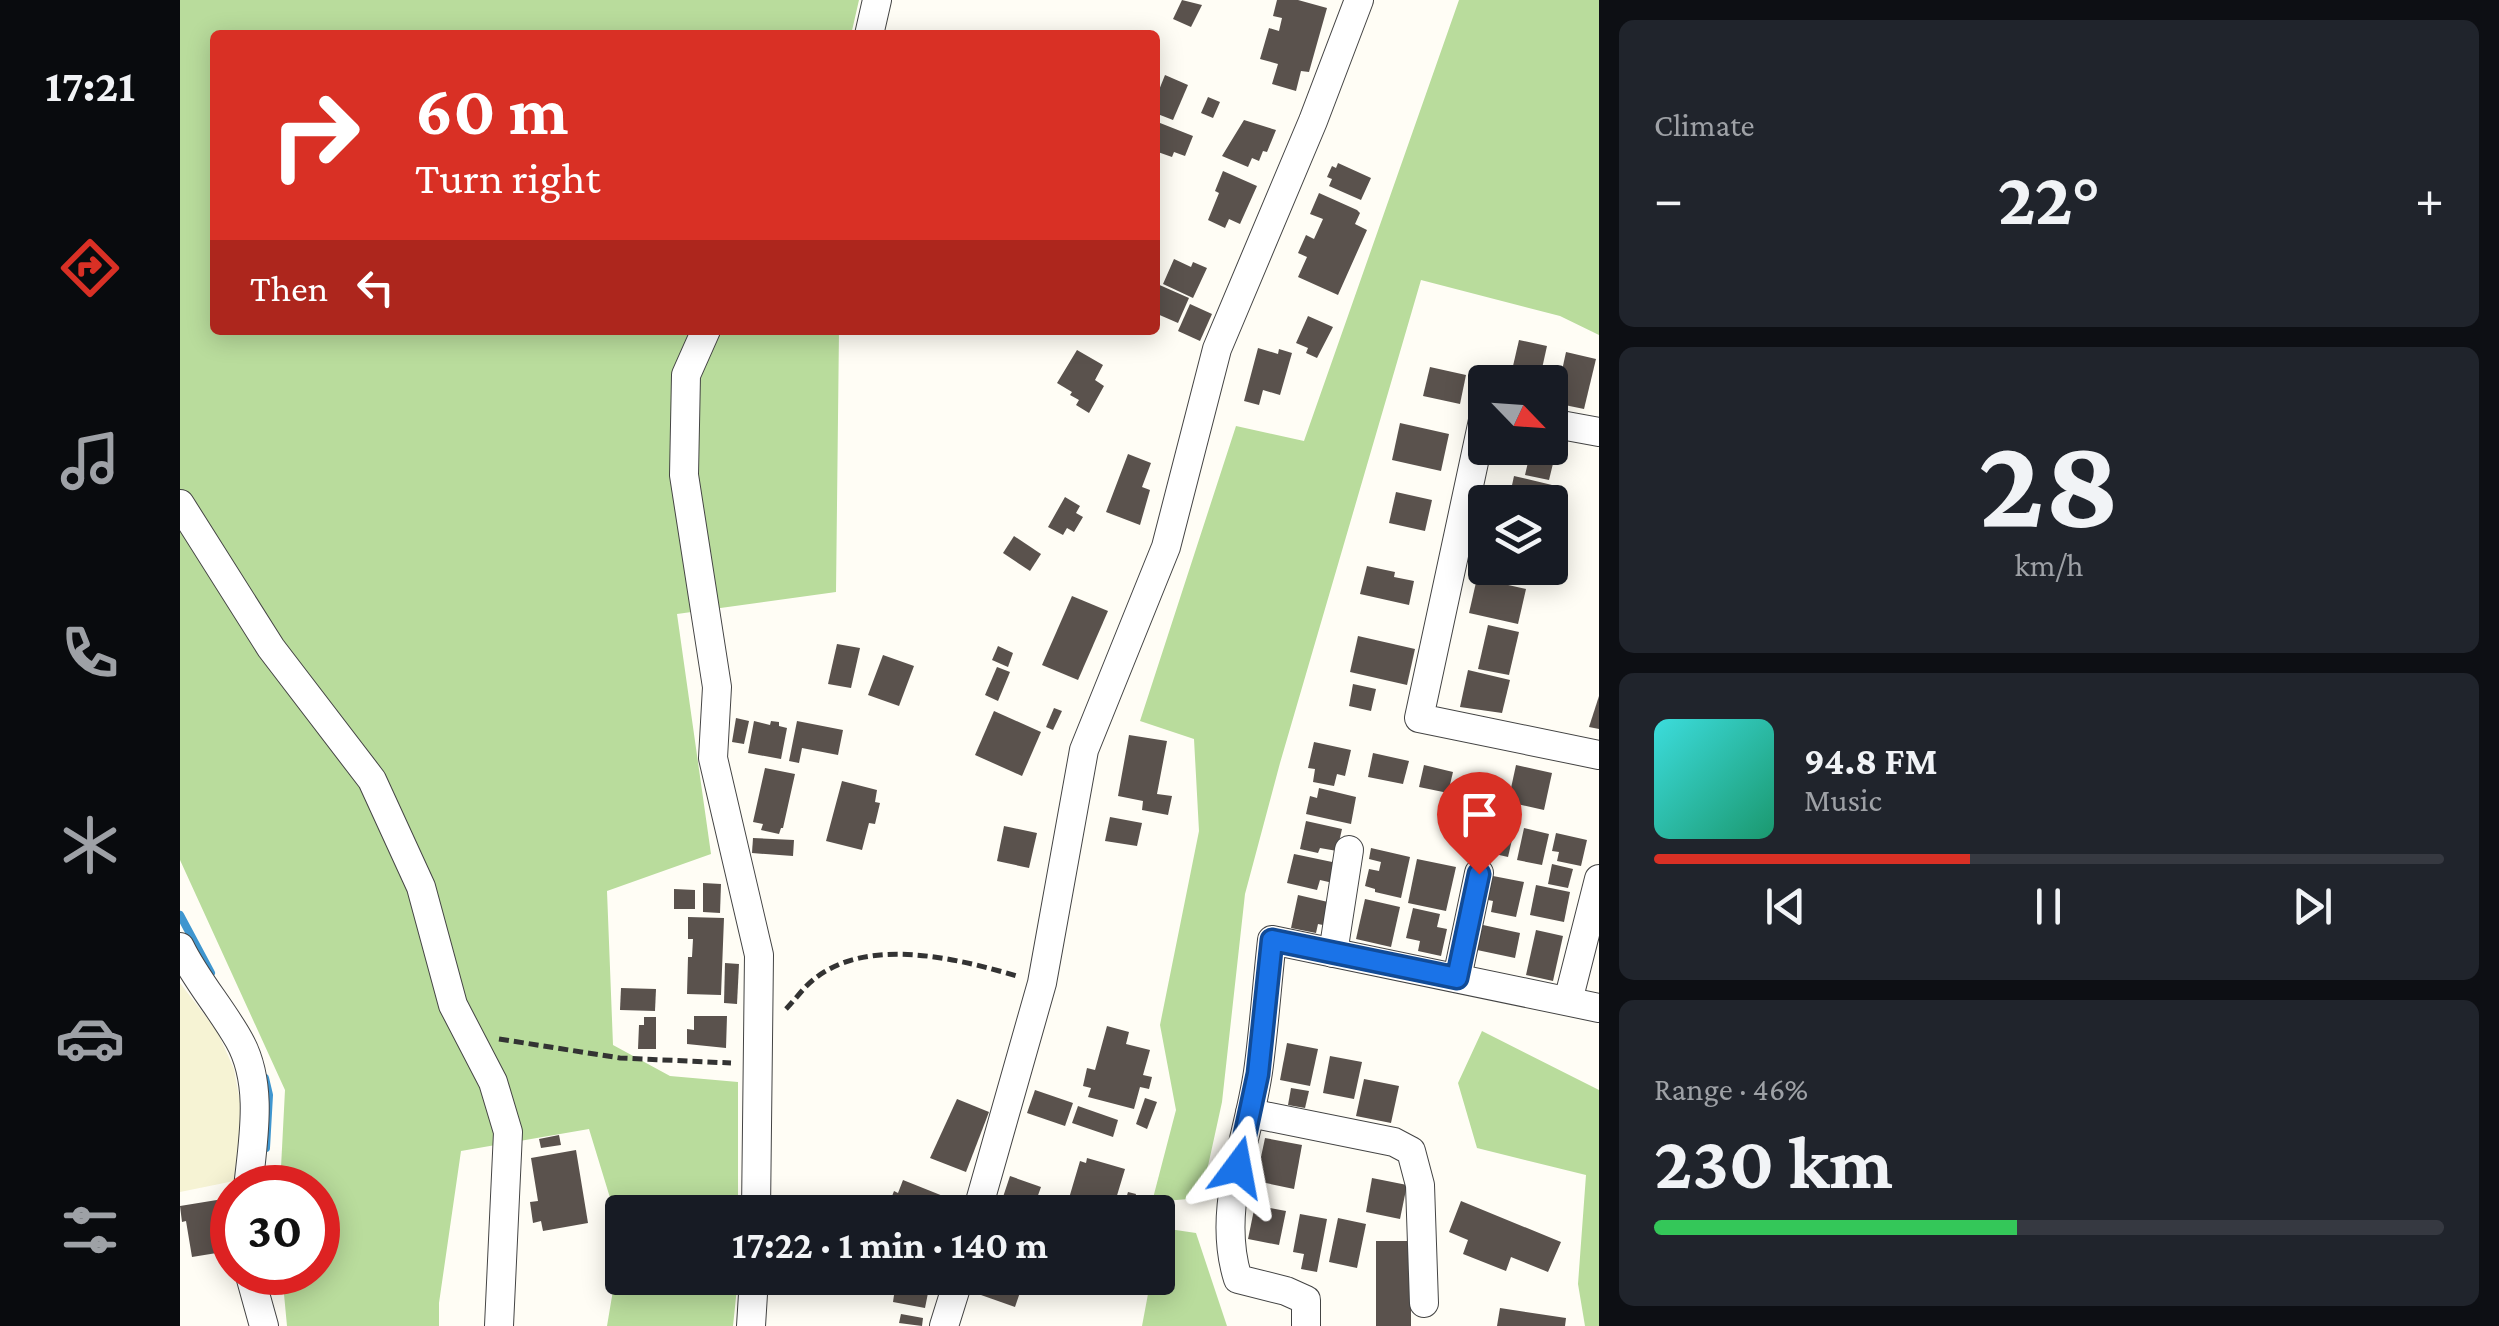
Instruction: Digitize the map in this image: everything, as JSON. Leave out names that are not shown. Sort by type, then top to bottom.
[{"type":"street","points":[[870,30],[877,0]]},
{"type":"street","points":[[982,1195],[1042,983],[1084,750],[1166,547],[1217,348],[1313,121],[1359,0]]},
{"type":"street","points":[[704,335],[686,374],[684,475],[716,688],[713,758],[758,955],[756,1195]]},
{"type":"street","points":[[1568,426],[1599,432]]},
{"type":"street","points":[[1474,465],[1420,718],[1599,755]]},
{"type":"street","points":[[180,504],[271,648],[372,780],[421,886],[452,1005],[493,1082],[508,1132],[499,1326]]},
{"type":"street","points":[[1333,953],[1349,850]]},
{"type":"street","points":[[1457,978],[1479,874]]},
{"type":"street","points":[[1568,1001],[1599,879]]},
{"type":"street","points":[[1306,1326],[1306,1300],[1238,1278],[1230,1252],[1232,1194],[1250,1113],[1272,940],[1599,1008]]},
{"type":"street","points":[[180,946],[241,1043],[252,1078],[255,1124],[251,1165]]},
{"type":"street","points":[[1250,1113],[1394,1142],[1411,1152],[1420,1185],[1424,1303]]},
{"type":"street","points":[[255,1295],[264,1326]]},
{"type":"street","points":[[750,1326],[753,1295]]},
{"type":"street","points":[[944,1326],[953,1295]]},
{"type":"path","points":[[760,1026],[776,1022],[814,979],[844,964],[876,957],[924,954],[962,960],[1042,983]]},
{"type":"path","points":[[471,1039],[530,1042],[620,1058],[684,1064],[759,1063]]},
{"type":"shaded area","points":[[180,983],[217,1031],[234,1069],[242,1113],[236,1165],[210,1165],[210,1186],[180,1192]]},
{"type":"green space","points":[[180,0],[859,0],[852,30],[210,30],[210,335],[839,335],[836,592],[677,614],[711,854],[607,891],[613,1045],[670,1076],[738,1082],[738,1195],[609,1195],[589,1129],[461,1151],[439,1326],[287,1326],[284,1295],[340,1295],[340,1165],[281,1165],[285,1090],[180,860]]},
{"type":"green space","points":[[1459,0],[1599,0],[1599,335],[1560,316],[1421,280],[1245,894],[1222,1102],[1201,1198],[1175,1200],[1175,1195],[1154,1195],[1176,1110],[1160,1025],[1199,831],[1194,739],[1140,721],[1236,426],[1304,441]]},
{"type":"green space","points":[[1482,1031],[1599,1090],[1599,1326],[1585,1326],[1578,1284],[1586,1175],[1477,1148],[1458,1083]]},
{"type":"green space","points":[[1175,1230],[1196,1233],[1227,1326],[1142,1326],[1148,1295],[1175,1295]]},
{"type":"green space","points":[[612,1295],[736,1295],[733,1326],[607,1326]]},
{"type":"building","points":[[1182,0],[1202,5],[1191,27],[1173,19]]},
{"type":"building","points":[[1277,0],[1298,0],[1327,8],[1309,72],[1301,71],[1296,91],[1272,84],[1278,64],[1260,59],[1269,28],[1279,31],[1282,18],[1273,16]]},
{"type":"building","points":[[1165,75],[1188,85],[1173,120],[1160,115],[1160,88]]},
{"type":"building","points":[[1208,97],[1220,102],[1213,118],[1201,113]]},
{"type":"building","points":[[1244,120],[1276,130],[1267,152],[1263,151],[1259,161],[1252,158],[1248,167],[1222,156]]},
{"type":"building","points":[[1160,123],[1193,136],[1185,156],[1174,152],[1172,157],[1160,153]]},
{"type":"building","points":[[1338,163],[1371,178],[1361,200],[1329,186],[1332,179],[1327,177]]},
{"type":"building","points":[[1223,171],[1257,186],[1240,224],[1229,219],[1225,228],[1208,220]]},
{"type":"building","points":[[1319,193],[1357,210],[1360,213],[1355,224],[1367,230],[1338,295],[1298,277],[1307,257],[1298,253],[1306,235],[1314,239],[1323,219],[1310,214]]},
{"type":"building","points":[[1174,259],[1191,267],[1193,262],[1207,268],[1193,298],[1163,284]]},
{"type":"building","points":[[1160,285],[1189,298],[1178,323],[1160,315]]},
{"type":"building","points":[[1190,304],[1212,314],[1200,341],[1178,331]]},
{"type":"building","points":[[1308,316],[1333,327],[1317,358],[1296,343]]},
{"type":"building","points":[[1519,340],[1547,346],[1543,365],[1513,365]]},
{"type":"building","points":[[1258,348],[1278,354],[1279,349],[1292,353],[1280,395],[1263,390],[1259,405],[1244,401]]},
{"type":"building","points":[[1077,350],[1103,365],[1095,380],[1104,386],[1089,413],[1076,405],[1079,400],[1070,395],[1072,392],[1057,383]]},
{"type":"building","points":[[1566,352],[1596,359],[1584,409],[1568,406],[1568,365],[1563,365]]},
{"type":"building","points":[[1430,367],[1466,375],[1460,404],[1423,396]]},
{"type":"building","points":[[1400,423],[1449,434],[1441,471],[1392,460]]},
{"type":"building","points":[[1128,454],[1151,463],[1142,487],[1150,490],[1140,525],[1106,512]]},
{"type":"building","points":[[1527,465],[1553,465],[1549,480],[1525,475]]},
{"type":"building","points":[[1514,476],[1552,485],[1512,485]]},
{"type":"building","points":[[1396,492],[1432,500],[1425,531],[1389,523]]},
{"type":"building","points":[[1065,497],[1080,506],[1076,513],[1083,517],[1074,532],[1067,528],[1063,535],[1048,527]]},
{"type":"building","points":[[1014,536],[1041,554],[1030,571],[1003,553]]},
{"type":"building","points":[[1367,566],[1414,581],[1409,605],[1360,594]]},
{"type":"building","points":[[1475,585],[1526,589],[1518,624],[1469,613]]},
{"type":"building","points":[[1072,596],[1108,611],[1078,680],[1042,665]]},
{"type":"building","points":[[1488,625],[1519,632],[1509,675],[1478,669]]},
{"type":"building","points":[[1358,636],[1415,649],[1407,685],[1350,672]]},
{"type":"building","points":[[837,644],[860,648],[851,688],[828,684]]},
{"type":"building","points":[[998,646],[1013,653],[1008,667],[992,660]]},
{"type":"building","points":[[883,655],[914,666],[899,706],[868,695]]},
{"type":"building","points":[[997,667],[1010,672],[998,701],[985,695]]},
{"type":"building","points":[[1468,670],[1510,680],[1502,713],[1460,707]]},
{"type":"building","points":[[1353,684],[1376,689],[1371,711],[1349,706]]},
{"type":"building","points":[[1599,696],[1599,729],[1589,727]]},
{"type":"building","points":[[1054,708],[1062,711],[1053,730],[1046,727]]},
{"type":"building","points":[[994,711],[1041,732],[1022,776],[975,755]]},
{"type":"building","points":[[736,718],[749,721],[744,744],[732,742]]},
{"type":"building","points":[[754,721],[770,725],[771,721],[779,722],[779,726],[787,728],[781,759],[748,753]]},
{"type":"building","points":[[797,721],[843,730],[838,755],[802,748],[799,763],[789,761]]},
{"type":"building","points":[[1129,735],[1167,741],[1157,794],[1172,796],[1168,815],[1142,810],[1143,801],[1118,796]]},
{"type":"building","points":[[1314,742],[1351,750],[1345,776],[1337,774],[1334,786],[1313,782],[1315,769],[1308,768]]},
{"type":"building","points":[[1373,753],[1409,761],[1403,784],[1368,777]]},
{"type":"building","points":[[1424,765],[1453,772],[1448,793],[1419,787]]},
{"type":"building","points":[[1516,765],[1552,773],[1544,810],[1508,802]]},
{"type":"building","points":[[765,768],[795,774],[779,834],[761,830],[763,824],[753,822]]},
{"type":"building","points":[[842,781],[877,790],[875,802],[880,803],[875,824],[869,823],[862,850],[826,841]]},
{"type":"building","points":[[1319,788],[1356,797],[1351,824],[1306,814],[1310,796],[1317,798]]},
{"type":"building","points":[[1110,817],[1142,823],[1137,846],[1105,841]]},
{"type":"building","points":[[1306,821],[1342,829],[1337,851],[1320,848],[1318,853],[1300,849]]},
{"type":"building","points":[[1493,822],[1515,827],[1508,857],[1486,852]]},
{"type":"building","points":[[1004,826],[1037,833],[1029,868],[997,861]]},
{"type":"building","points":[[1524,828],[1549,834],[1542,865],[1517,860]]},
{"type":"building","points":[[1556,833],[1587,840],[1581,866],[1557,861],[1559,852],[1552,851]]},
{"type":"building","points":[[753,838],[794,840],[793,856],[752,853]]},
{"type":"building","points":[[1371,848],[1410,857],[1401,898],[1365,886],[1369,869],[1379,871],[1381,862],[1369,859]]},
{"type":"building","points":[[1294,854],[1337,863],[1333,883],[1320,880],[1317,890],[1287,883]]},
{"type":"building","points":[[1417,859],[1456,867],[1446,911],[1408,903]]},
{"type":"building","points":[[1552,864],[1573,869],[1568,888],[1548,884]]},
{"type":"building","points":[[1493,876],[1524,882],[1516,917],[1491,912],[1493,901],[1488,900]]},
{"type":"building","points":[[703,883],[721,884],[720,913],[703,912]]},
{"type":"building","points":[[1536,885],[1570,892],[1564,922],[1530,915]]},
{"type":"building","points":[[674,889],[695,890],[695,909],[674,909]]},
{"type":"building","points":[[1298,895],[1328,902],[1323,925],[1318,924],[1316,933],[1291,928]]},
{"type":"building","points":[[1365,899],[1400,907],[1391,947],[1356,939]]},
{"type":"building","points":[[1413,908],[1440,914],[1437,927],[1447,929],[1441,956],[1418,951],[1420,941],[1406,938]]},
{"type":"building","points":[[688,917],[724,918],[721,995],[687,994],[688,957],[692,957],[693,939],[688,939]]},
{"type":"building","points":[[1483,925],[1520,933],[1515,958],[1477,950]]},
{"type":"building","points":[[1536,930],[1563,936],[1553,981],[1526,975]]},
{"type":"building","points":[[725,963],[739,964],[737,1004],[724,1003]]},
{"type":"building","points":[[621,988],[656,989],[655,1011],[620,1010]]},
{"type":"building","points":[[694,1016],[727,1016],[726,1048],[687,1044],[687,1029],[694,1030]]},
{"type":"building","points":[[644,1017],[656,1017],[656,1049],[638,1049],[639,1025],[644,1025]]},
{"type":"building","points":[[1107,1026],[1129,1032],[1126,1044],[1150,1050],[1143,1075],[1152,1077],[1149,1089],[1140,1087],[1134,1109],[1088,1097],[1091,1088],[1083,1086],[1087,1068],[1095,1070]]},
{"type":"building","points":[[1287,1043],[1318,1049],[1310,1086],[1280,1080]]},
{"type":"building","points":[[1330,1056],[1362,1062],[1354,1099],[1323,1093]]},
{"type":"building","points":[[1364,1079],[1399,1086],[1391,1123],[1356,1116]]},
{"type":"building","points":[[1291,1088],[1309,1091],[1305,1108],[1288,1105]]},
{"type":"building","points":[[1035,1090],[1073,1103],[1065,1126],[1027,1113]]},
{"type":"building","points":[[1145,1098],[1157,1102],[1147,1129],[1136,1124]]},
{"type":"building","points":[[957,1099],[989,1112],[966,1172],[930,1158]]},
{"type":"building","points":[[1078,1106],[1118,1120],[1113,1137],[1072,1123]]},
{"type":"building","points":[[559,1135],[561,1145],[541,1148],[539,1139]]},
{"type":"building","points":[[1265,1138],[1302,1145],[1294,1189],[1256,1181]]},
{"type":"building","points":[[576,1150],[588,1223],[543,1231],[541,1221],[533,1223],[530,1202],[538,1201],[531,1158]]},
{"type":"building","points":[[1087,1158],[1125,1169],[1117,1195],[1070,1195],[1080,1161],[1086,1163]]},
{"type":"building","points":[[1010,1176],[1041,1187],[1038,1195],[1004,1195]]},
{"type":"building","points":[[1372,1178],[1407,1185],[1400,1219],[1366,1212]]},
{"type":"building","points":[[903,1180],[940,1195],[892,1195],[894,1191],[898,1193]]},
{"type":"building","points":[[210,1201],[210,1254],[192,1257],[180,1206]]},
{"type":"building","points":[[1461,1201],[1561,1242],[1548,1272],[1511,1257],[1506,1271],[1463,1254],[1468,1240],[1449,1232]]},
{"type":"building","points":[[1255,1205],[1286,1211],[1279,1245],[1248,1239]]},
{"type":"building","points":[[1300,1214],[1327,1219],[1317,1272],[1301,1269],[1304,1254],[1293,1252]]},
{"type":"building","points":[[1338,1218],[1366,1224],[1357,1268],[1329,1262]]},
{"type":"building","points":[[1376,1241],[1411,1241],[1411,1326],[1376,1326]]},
{"type":"building","points":[[894,1295],[928,1295],[925,1308],[893,1302]]},
{"type":"building","points":[[981,1295],[1019,1295],[1015,1307]]},
{"type":"building","points":[[1500,1308],[1566,1318],[1565,1326],[1497,1326]]},
{"type":"building","points":[[901,1314],[923,1318],[922,1326],[899,1323]]},
{"type":"waterway","points":[[180,915],[211,973]]},
{"type":"waterway","points":[[265,1078],[269,1095],[266,1148]]},
{"type":"route","points":[[1238,1167],[1258,1074],[1272,940],[1457,978],[1479,874]]}]
